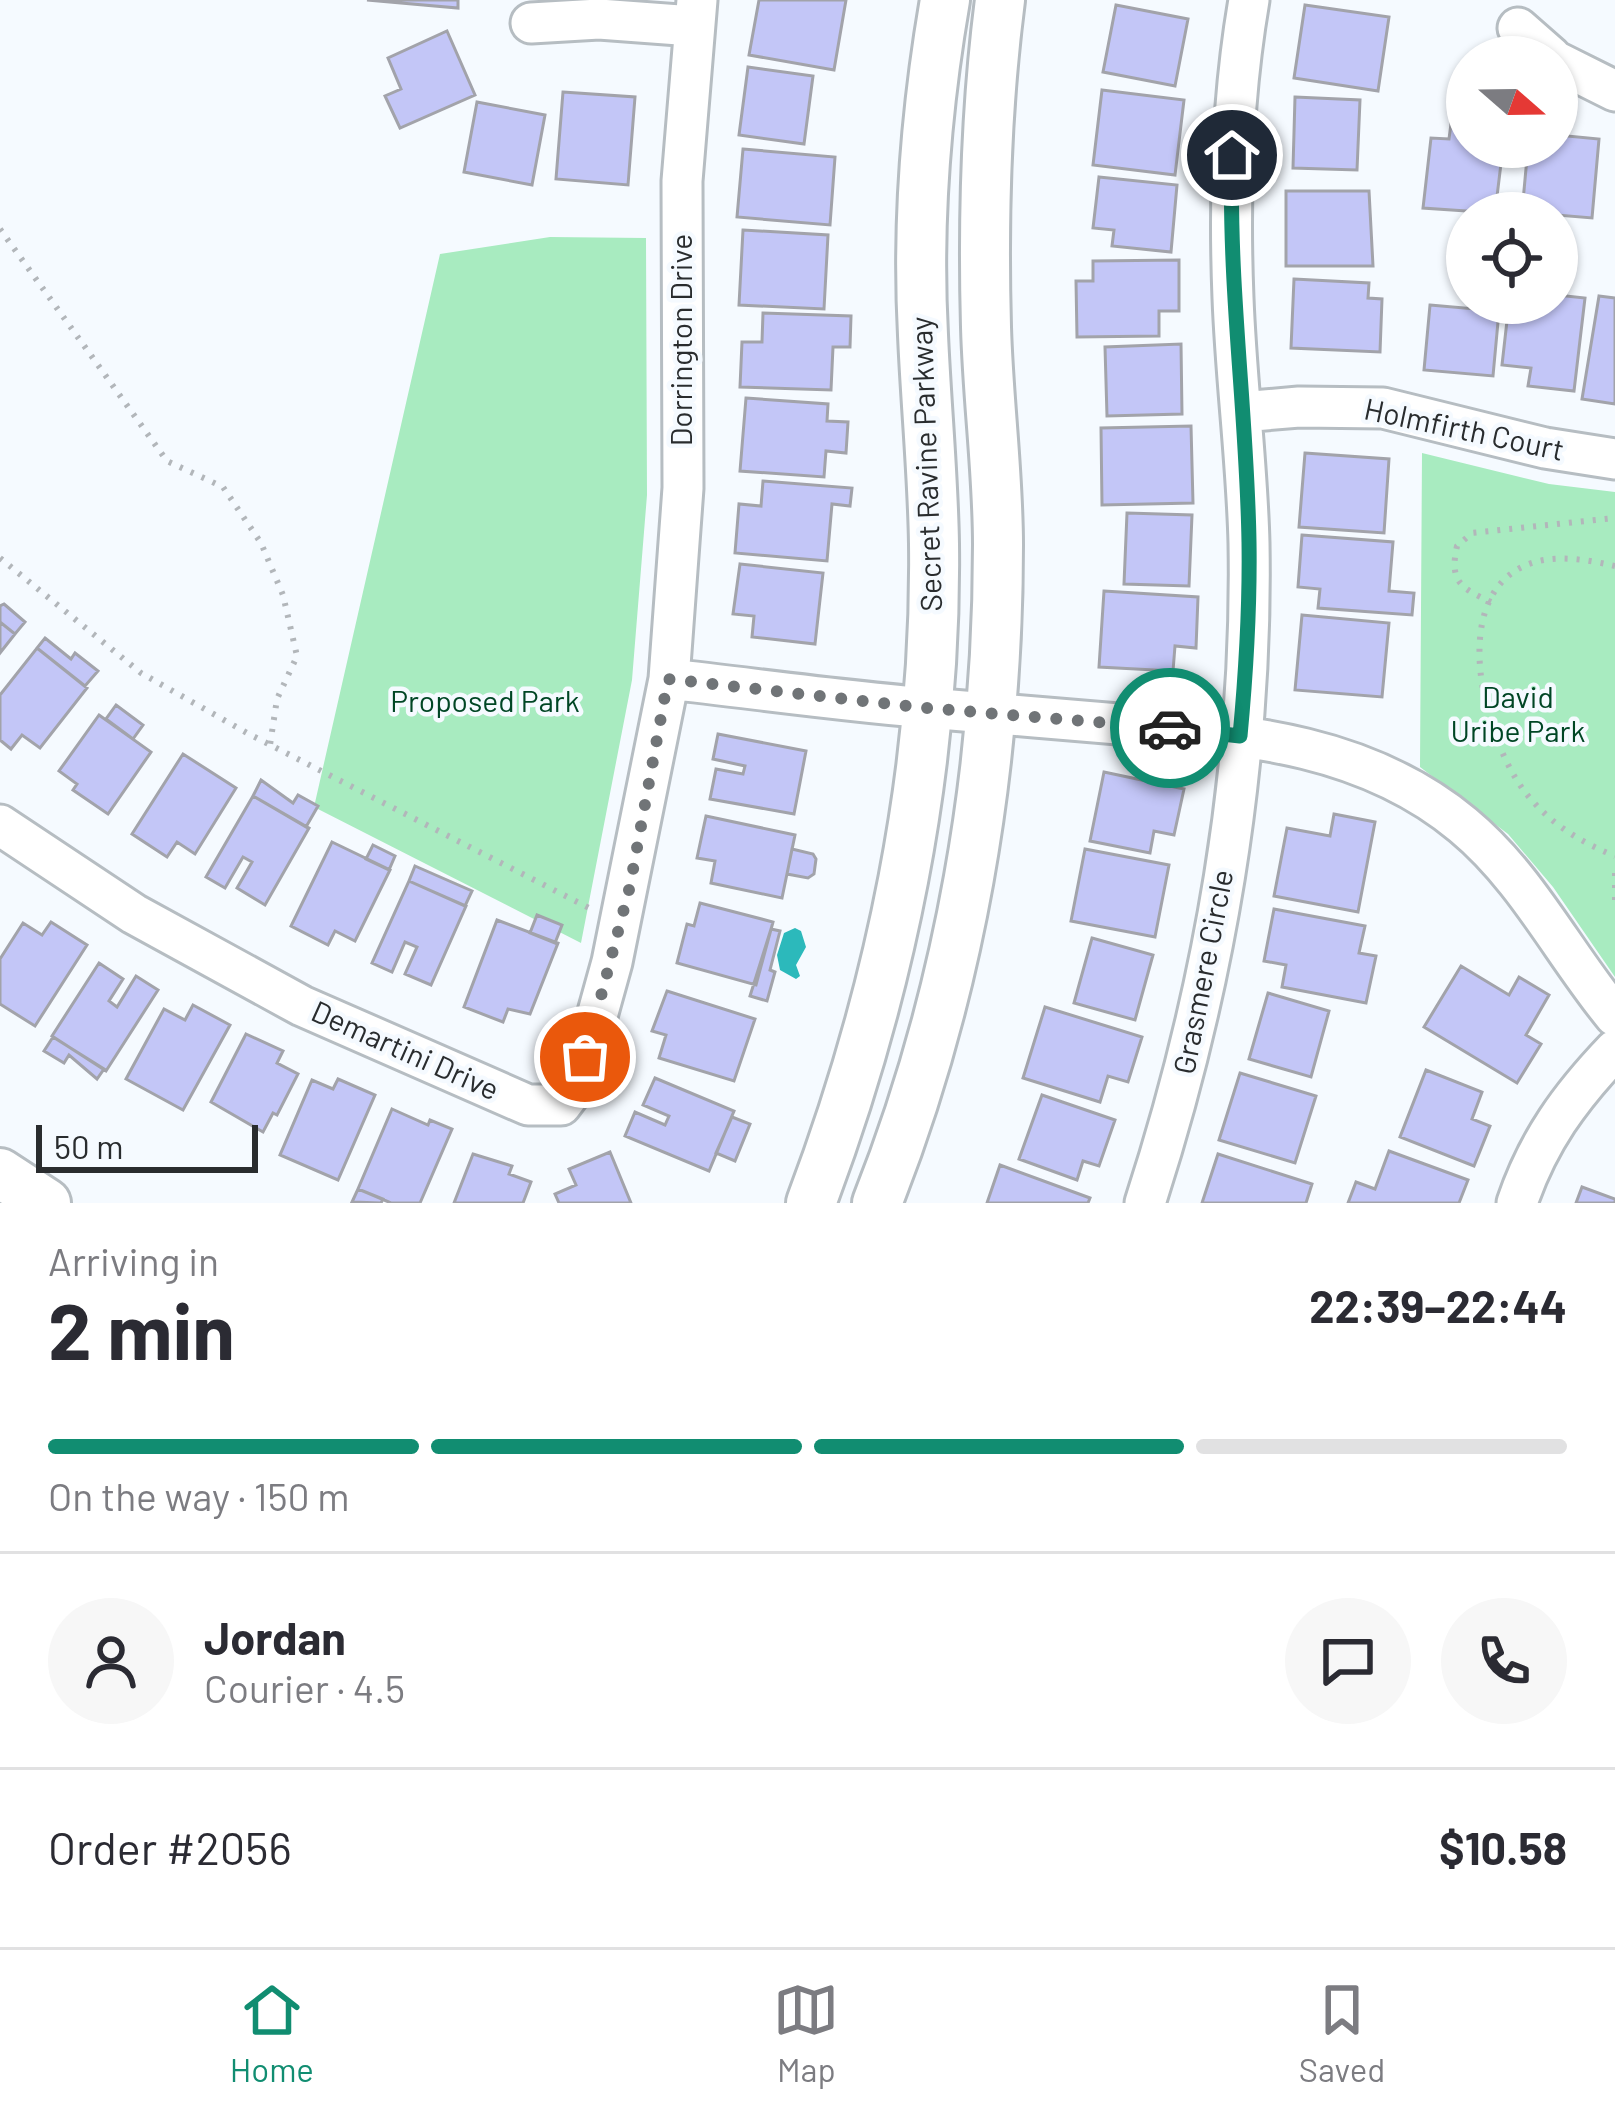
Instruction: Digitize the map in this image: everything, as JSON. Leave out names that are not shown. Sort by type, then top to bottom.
[{"type":"main road","name":"Secret Ravine Parkway","points":[[811,1203],[887,958],[917,796],[934,545],[921,253],[930,106],[945,0]]},
{"type":"main road","points":[[877,1203],[930,1051],[950,971],[967,888],[991,713],[998,543],[986,329],[986,181],[1000,0]]},
{"type":"main road","points":[[0,1173],[46,1203]]},
{"type":"street","name":"Grasmere Circle","points":[[1145,1203],[1180,1089],[1208,966],[1229,842],[1240,736],[1249,602],[1231,198],[1235,110],[1249,0]]},
{"type":"street","points":[[531,22],[695,13]]},
{"type":"street","name":"Dorrington Drive","points":[[668,679],[683,488],[680,271],[695,13]]},
{"type":"street","points":[[1519,28],[1528,36]]},
{"type":"street","points":[[1578,72],[1615,92]]},
{"type":"street","name":"Holmfirth Court","points":[[1241,412],[1383,408],[1545,448],[1615,459]]},
{"type":"street","points":[[668,679],[1240,736],[1292,743],[1347,759],[1400,782],[1462,824],[1498,857],[1615,1016]]},
{"type":"street","name":"Demartini Drive","points":[[0,825],[134,914],[302,1006],[528,1105],[560,1105],[580,1082],[621,924],[668,679]]},
{"type":"street","points":[[1517,1203],[1553,1123],[1572,1095],[1615,1050]]},
{"type":"path","points":[[0,229],[167,461],[223,487],[262,543],[284,596],[297,656],[277,699],[270,745]]},
{"type":"path","points":[[1491,602],[1461,585],[1454,573],[1457,546],[1472,533],[1615,518]]},
{"type":"path","points":[[0,558],[142,674],[270,745],[621,924]]},
{"type":"path","points":[[1615,566],[1578,558],[1547,559],[1511,573],[1491,602],[1479,672],[1485,712],[1507,766],[1527,795],[1558,826],[1615,856]]},
{"type":"path","points":[[1615,873],[1615,902]]},
{"type":"green space","name":"Proposed Park","points":[[550,237],[646,238],[647,495],[632,680],[581,943],[314,807],[440,254]]},
{"type":"green space","name":"David Uribe Park","points":[[1422,453],[1549,484],[1615,492],[1615,977],[1553,887],[1508,834],[1420,767]]},
{"type":"water","points":[[795,928],[801,931],[806,947],[796,965],[800,976],[796,979],[780,970],[777,955],[784,933]]},
{"type":"building","points":[[367,0],[458,0],[458,8]]},
{"type":"building","points":[[759,0],[846,0],[834,70],[749,55]]},
{"type":"building","points":[[1116,5],[1188,19],[1175,86],[1103,72]]},
{"type":"building","points":[[1305,5],[1389,17],[1378,91],[1294,78]]},
{"type":"building","points":[[447,31],[475,95],[400,128],[385,96],[401,89],[388,58]]},
{"type":"building","points":[[748,67],[813,76],[804,144],[739,135]]},
{"type":"building","points":[[1102,90],[1184,100],[1175,175],[1093,165]]},
{"type":"building","points":[[563,92],[635,97],[628,185],[556,179]]},
{"type":"building","points":[[1295,97],[1360,100],[1357,170],[1293,168]]},
{"type":"building","points":[[477,102],[545,115],[532,185],[464,172]]},
{"type":"building","points":[[1578,137],[1599,139],[1592,218],[1578,217],[1578,192],[1524,192],[1526,168],[1578,168]]},
{"type":"building","points":[[1431,138],[1446,139],[1446,168],[1500,168],[1498,192],[1446,192],[1446,210],[1423,208]]},
{"type":"building","points":[[743,149],[835,157],[830,225],[737,217]]},
{"type":"building","points":[[1099,177],[1177,185],[1171,252],[1112,246],[1114,230],[1093,228]]},
{"type":"building","points":[[1286,191],[1369,191],[1373,266],[1286,266]]},
{"type":"building","points":[[743,230],[828,235],[824,309],[739,305]]},
{"type":"building","points":[[1179,260],[1179,311],[1159,311],[1159,336],[1077,337],[1076,281],[1093,281],[1093,261]]},
{"type":"building","points":[[1294,279],[1369,283],[1368,298],[1382,299],[1380,352],[1291,348]]},
{"type":"building","points":[[1599,296],[1615,298],[1615,404],[1582,399]]},
{"type":"building","points":[[1578,297],[1585,298],[1574,391],[1528,386],[1531,368],[1502,365],[1507,324],[1578,324]]},
{"type":"building","points":[[1430,305],[1446,306],[1446,324],[1498,324],[1493,376],[1424,370]]},
{"type":"building","points":[[763,313],[851,316],[850,347],[833,347],[831,390],[740,387],[742,342],[762,342]]},
{"type":"building","points":[[1181,344],[1182,414],[1107,416],[1105,347]]},
{"type":"building","points":[[746,398],[828,404],[827,421],[848,422],[846,453],[826,451],[824,477],[740,471]]},
{"type":"building","points":[[1191,426],[1193,503],[1102,505],[1101,428]]},
{"type":"building","points":[[1305,453],[1389,459],[1384,533],[1299,527]]},
{"type":"building","points":[[763,481],[852,488],[850,506],[832,504],[827,561],[735,553],[739,504],[761,506]]},
{"type":"building","points":[[1127,513],[1192,515],[1189,586],[1124,584]]},
{"type":"building","points":[[1302,535],[1393,542],[1389,591],[1414,593],[1412,615],[1318,608],[1320,589],[1298,587]]},
{"type":"building","points":[[740,564],[823,573],[815,644],[752,637],[754,616],[733,614]]},
{"type":"building","points":[[1104,591],[1198,597],[1196,648],[1175,646],[1173,671],[1099,667]]},
{"type":"building","points":[[4,604],[25,622],[15,634],[0,622]]},
{"type":"building","points":[[1302,615],[1389,623],[1382,697],[1295,690]]},
{"type":"building","points":[[0,622],[15,634],[0,653]]},
{"type":"building","points":[[45,638],[71,659],[75,653],[98,671],[85,686],[37,648]]},
{"type":"building","points":[[37,648],[87,688],[40,748],[22,735],[11,749],[0,740],[0,695]]},
{"type":"building","points":[[116,705],[143,725],[133,739],[106,719]]},
{"type":"building","points":[[99,715],[151,752],[108,814],[73,790],[77,784],[59,771]]},
{"type":"building","points":[[718,734],[806,751],[794,814],[710,799],[716,769],[743,774],[745,766],[713,759]]},
{"type":"building","points":[[183,754],[236,788],[195,854],[177,842],[167,857],[132,834]]},
{"type":"building","points":[[1104,772],[1184,789],[1174,835],[1154,831],[1150,853],[1090,841]]},
{"type":"building","points":[[261,780],[293,803],[298,795],[318,806],[306,827],[253,796]]},
{"type":"building","points":[[253,796],[309,828],[265,905],[237,888],[252,862],[243,857],[225,888],[206,877]]},
{"type":"building","points":[[1334,814],[1375,822],[1358,912],[1274,896],[1287,828],[1330,836]]},
{"type":"building","points":[[706,816],[795,835],[782,898],[711,883],[715,861],[697,858]]},
{"type":"building","points":[[332,842],[390,870],[355,941],[335,931],[328,945],[291,926]]},
{"type":"building","points":[[373,845],[395,856],[389,870],[366,859]]},
{"type":"building","points":[[792,849],[813,854],[814,874],[808,878],[787,874]]},
{"type":"building","points":[[1085,849],[1169,865],[1155,937],[1071,921]]},
{"type":"building","points":[[415,866],[472,891],[465,906],[409,881]]},
{"type":"building","points":[[409,881],[466,906],[431,985],[405,974],[417,947],[405,942],[392,972],[372,963]]},
{"type":"building","points":[[700,903],[773,922],[756,985],[677,963],[687,924],[694,926]]},
{"type":"building","points":[[1274,909],[1365,926],[1359,953],[1376,956],[1366,1003],[1282,987],[1286,965],[1264,961]]},
{"type":"building","points":[[537,915],[562,925],[555,943],[530,933]]},
{"type":"building","points":[[497,920],[558,943],[530,1014],[508,1009],[503,1022],[464,1007]]},
{"type":"building","points":[[51,922],[87,945],[35,1026],[0,1004],[0,959],[23,923],[42,935]]},
{"type":"building","points":[[771,929],[780,931],[767,1001],[750,996]]},
{"type":"building","points":[[1092,938],[1153,955],[1135,1020],[1074,1003]]},
{"type":"building","points":[[99,963],[123,979],[109,1001],[117,1007],[136,976],[158,990],[106,1071],[52,1036]]},
{"type":"building","points":[[1461,966],[1509,995],[1519,977],[1549,995],[1526,1035],[1541,1044],[1517,1083],[1424,1027]]},
{"type":"building","points":[[667,991],[755,1019],[734,1081],[659,1058],[666,1035],[652,1031]]},
{"type":"building","points":[[1268,993],[1329,1011],[1311,1077],[1249,1059]]},
{"type":"building","points":[[193,1005],[230,1025],[183,1110],[126,1079],[164,1009],[185,1020]]},
{"type":"building","points":[[1045,1007],[1142,1037],[1128,1082],[1108,1076],[1100,1102],[1023,1078]]},
{"type":"building","points":[[246,1034],[283,1051],[277,1063],[298,1074],[263,1132],[211,1102]]},
{"type":"building","points":[[53,1037],[104,1069],[97,1079],[69,1055],[64,1063],[44,1051]]},
{"type":"building","points":[[1426,1070],[1482,1092],[1472,1119],[1490,1126],[1474,1166],[1400,1137]]},
{"type":"building","points":[[1240,1073],[1316,1096],[1295,1163],[1219,1140]]},
{"type":"building","points":[[655,1078],[734,1111],[709,1171],[625,1136],[635,1112],[665,1125],[669,1116],[643,1105]]},
{"type":"building","points":[[338,1079],[375,1095],[338,1180],[280,1155],[312,1080],[333,1089]]},
{"type":"building","points":[[1042,1095],[1115,1120],[1099,1166],[1083,1161],[1077,1180],[1019,1159]]},
{"type":"building","points":[[392,1109],[428,1125],[430,1120],[452,1129],[420,1203],[391,1203],[358,1189]]},
{"type":"building","points":[[732,1117],[750,1124],[735,1161],[716,1153]]},
{"type":"building","points":[[1389,1151],[1468,1180],[1459,1203],[1348,1203],[1356,1182],[1375,1189]]},
{"type":"building","points":[[610,1152],[631,1203],[559,1203],[555,1194],[576,1185],[569,1169]]},
{"type":"building","points":[[473,1154],[512,1166],[509,1174],[531,1182],[523,1203],[454,1203]]},
{"type":"building","points":[[1218,1154],[1312,1184],[1306,1203],[1202,1203]]},
{"type":"building","points":[[1000,1165],[1090,1198],[1088,1203],[987,1203]]},
{"type":"building","points":[[1582,1187],[1615,1199],[1615,1203],[1576,1203]]},
{"type":"building","points":[[358,1189],[383,1199],[381,1203],[352,1202]]},
{"type":"way so far","points":[[585,1057],[630,886],[668,679],[926,708],[1170,728]]},
{"type":"route","points":[[1170,728],[1240,736],[1249,539],[1233,300],[1232,155]]}]
